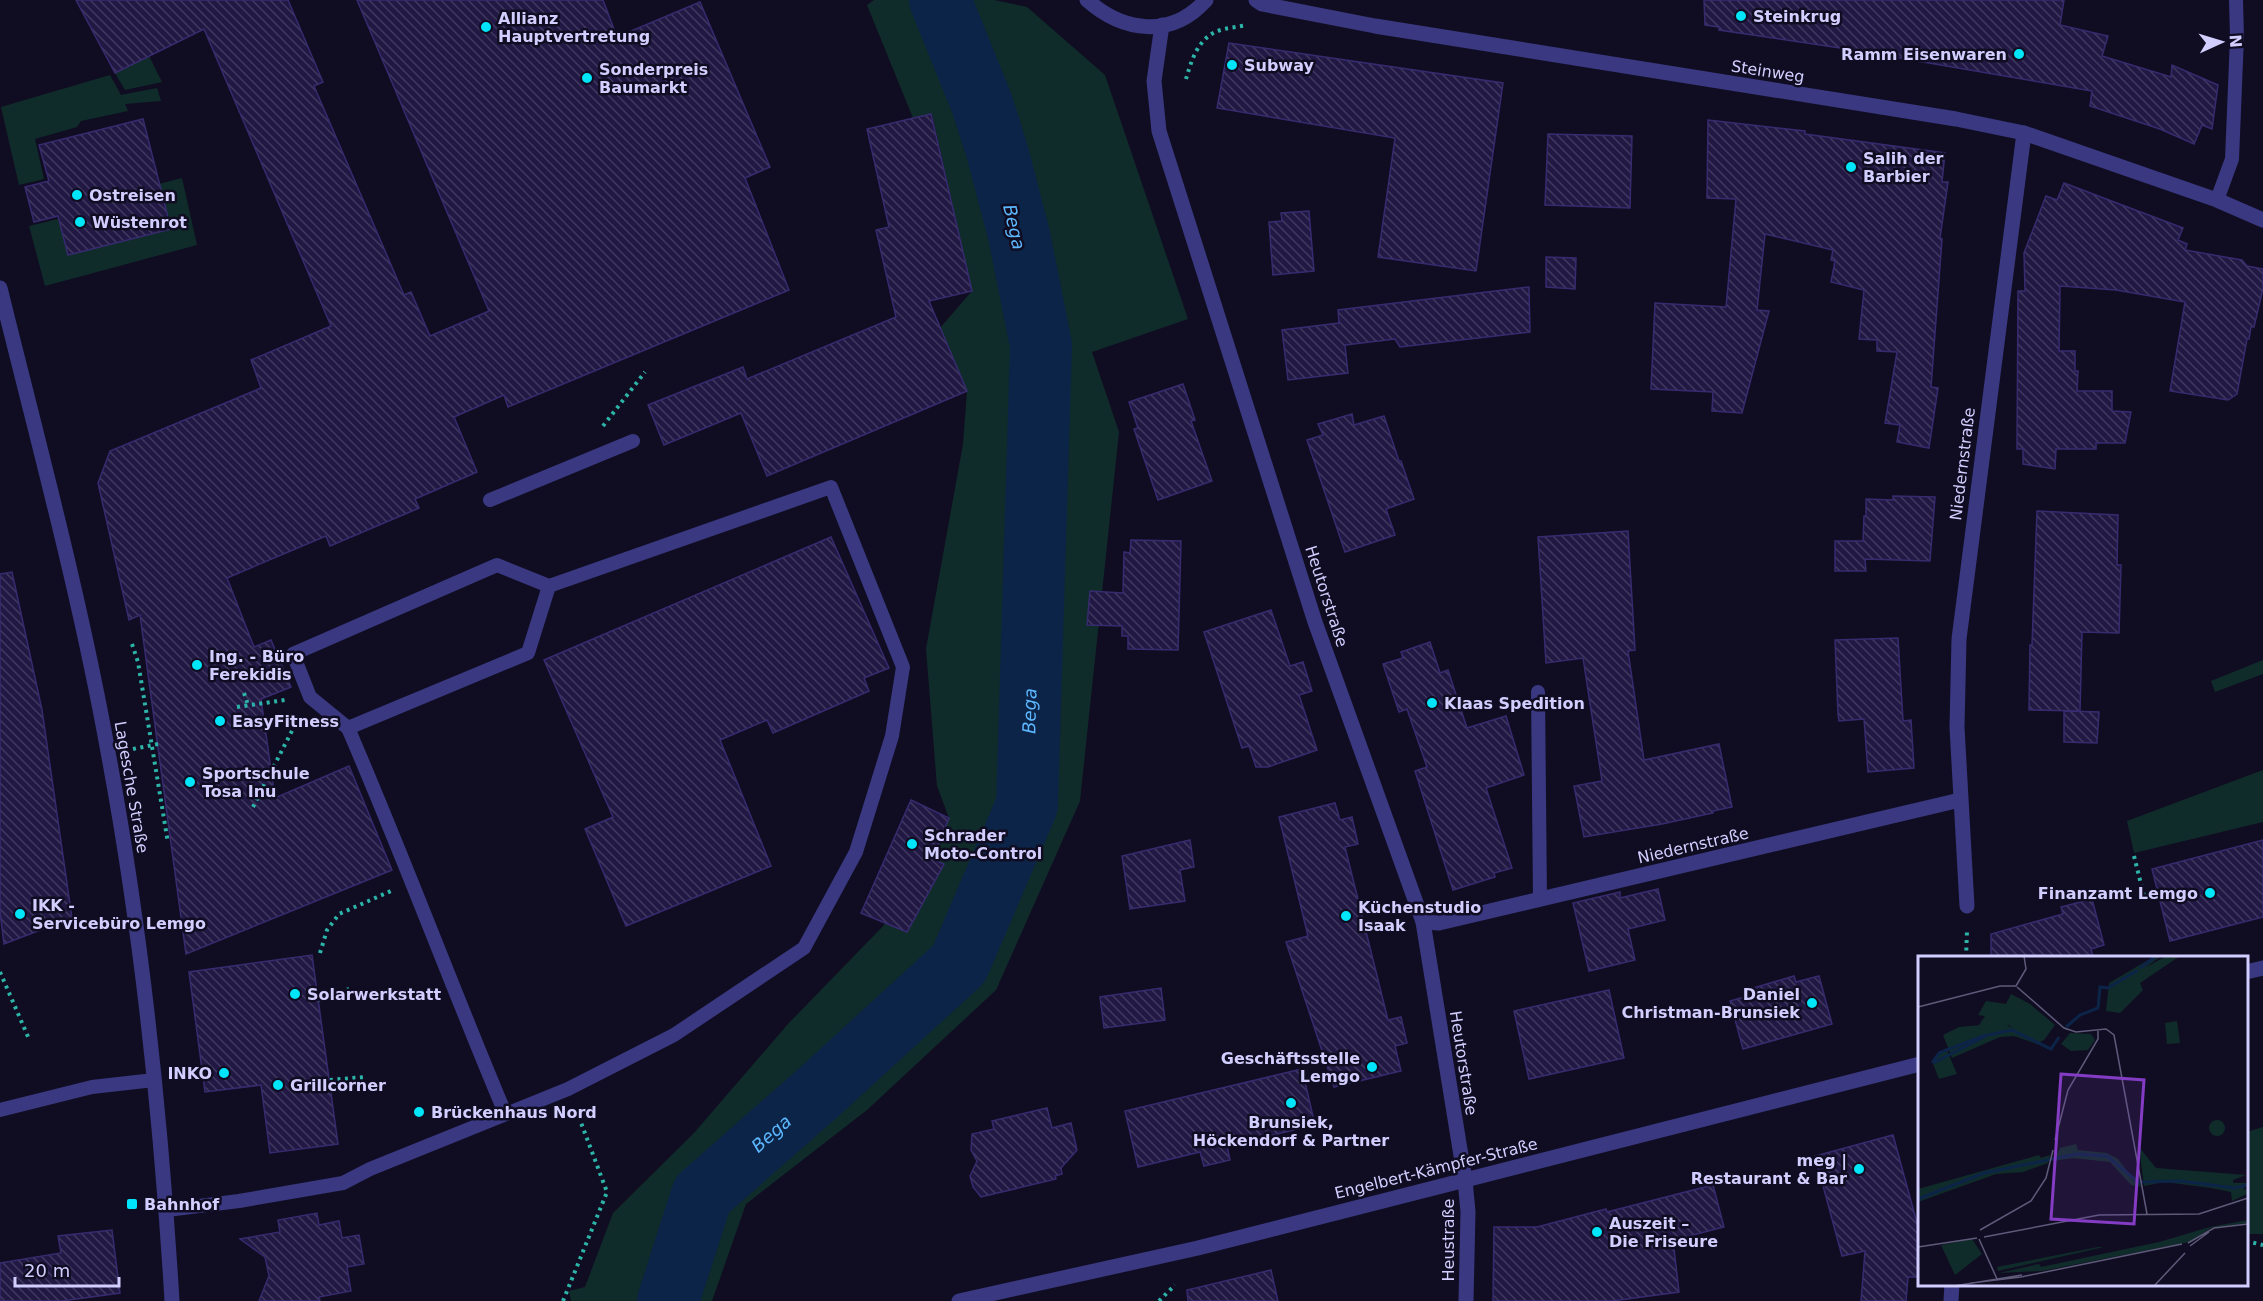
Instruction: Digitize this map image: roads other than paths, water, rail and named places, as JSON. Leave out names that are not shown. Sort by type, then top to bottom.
[{"type":"street","points":[[1087,0],[1102,14],[1123,23],[1143,27],[1162,25],[1185,16],[1206,0]]},
{"type":"street","name":"Steinweg","points":[[1256,0],[1262,4],[1311,15],[1956,119],[2024,133],[2217,200],[2263,220]]},
{"type":"street","name":"Heutorstraße","points":[[1162,25],[1154,81],[1159,131],[1315,622],[1423,922],[1465,1180]]},
{"type":"street","name":"Niedernstraße","points":[[1967,906],[1957,727],[1959,639],[2024,133]]},
{"type":"street","name":"Lagesche Straße","points":[[0,288],[69,570],[108,752],[136,921],[167,1210],[172,1301]]},
{"type":"street","name":"Niedernstraße","points":[[1423,922],[1439,923],[1960,800]]},
{"type":"street","points":[[2248,972],[2263,968]]},
{"type":"street","name":"Engelbert-Kämpfer-Straße","points":[[960,1301],[1198,1248],[1918,1065]]},
{"type":"street","name":"Heustraße","points":[[1465,1180],[1468,1212],[1466,1301]]},
{"type":"street","points":[[1951,1301],[1952,1286]]},
{"type":"lane","points":[[2217,200],[2232,159],[2238,37],[2236,0]]},
{"type":"lane","points":[[490,500],[633,441]]},
{"type":"lane","points":[[167,1210],[239,1201],[343,1183],[370,1169],[568,1089],[674,1035],[804,948],[856,852],[892,736],[903,667],[831,488],[549,586],[497,565],[293,654],[310,697],[348,728],[385,813],[411,883],[505,1113]]},
{"type":"lane","points":[[348,728],[528,653],[549,586]]},
{"type":"lane","points":[[1538,692],[1540,899]]},
{"type":"lane","points":[[0,1110],[92,1086],[154,1080]]},
{"type":"waterway","name":"Bega","points":[[668,1301],[702,1195],[959,964],[1027,805],[1041,345],[1019,235],[997,151],[982,104],[940,0]]},
{"type":"place","name":"Steinkrug","points":[[1741,16]]},
{"type":"place","name":"Allianz Hauptvertretung","points":[[486,27]]},
{"type":"place","name":"Ramm Eisenwaren","points":[[2019,54]]},
{"type":"place","name":"Subway","points":[[1232,65]]},
{"type":"place","name":"Sonderpreis Baumarkt","points":[[587,78]]},
{"type":"place","name":"Salih der Barbier","points":[[1851,167]]},
{"type":"place","name":"Ostreisen","points":[[77,195]]},
{"type":"place","name":"Wüstenrot","points":[[80,222]]},
{"type":"place","name":"Ing. - Büro Ferekidis","points":[[197,665]]},
{"type":"place","name":"Klaas Spedition","points":[[1432,703]]},
{"type":"place","name":"EasyFitness","points":[[220,721]]},
{"type":"place","name":"Sportschule Tosa Inu","points":[[190,782]]},
{"type":"place","name":"Schrader Moto-Control","points":[[912,844]]},
{"type":"place","name":"Finanzamt Lemgo","points":[[2210,893]]},
{"type":"place","name":"IKK - Servicebüro Lemgo","points":[[20,914]]},
{"type":"place","name":"Küchenstudio Isaak","points":[[1346,916]]},
{"type":"place","name":"Solarwerkstatt","points":[[295,994]]},
{"type":"place","name":"Daniel Christman-Brunsiek","points":[[1812,1003]]},
{"type":"place","name":"Geschäftsstelle Lemgo","points":[[1372,1067]]},
{"type":"place","name":"INKO","points":[[224,1073]]},
{"type":"place","name":"Grillcorner","points":[[278,1085]]},
{"type":"place","name":"Brunsiek, Höckendorf & Partner","points":[[1291,1103]]},
{"type":"place","name":"Brückenhaus Nord","points":[[419,1112]]},
{"type":"place","name":"meg | Restaurant & Bar","points":[[1859,1169]]},
{"type":"place","name":"Bahnhof","points":[[132,1204]]},
{"type":"place","name":"Auszeit – Die Friseure","points":[[1597,1232]]}]
